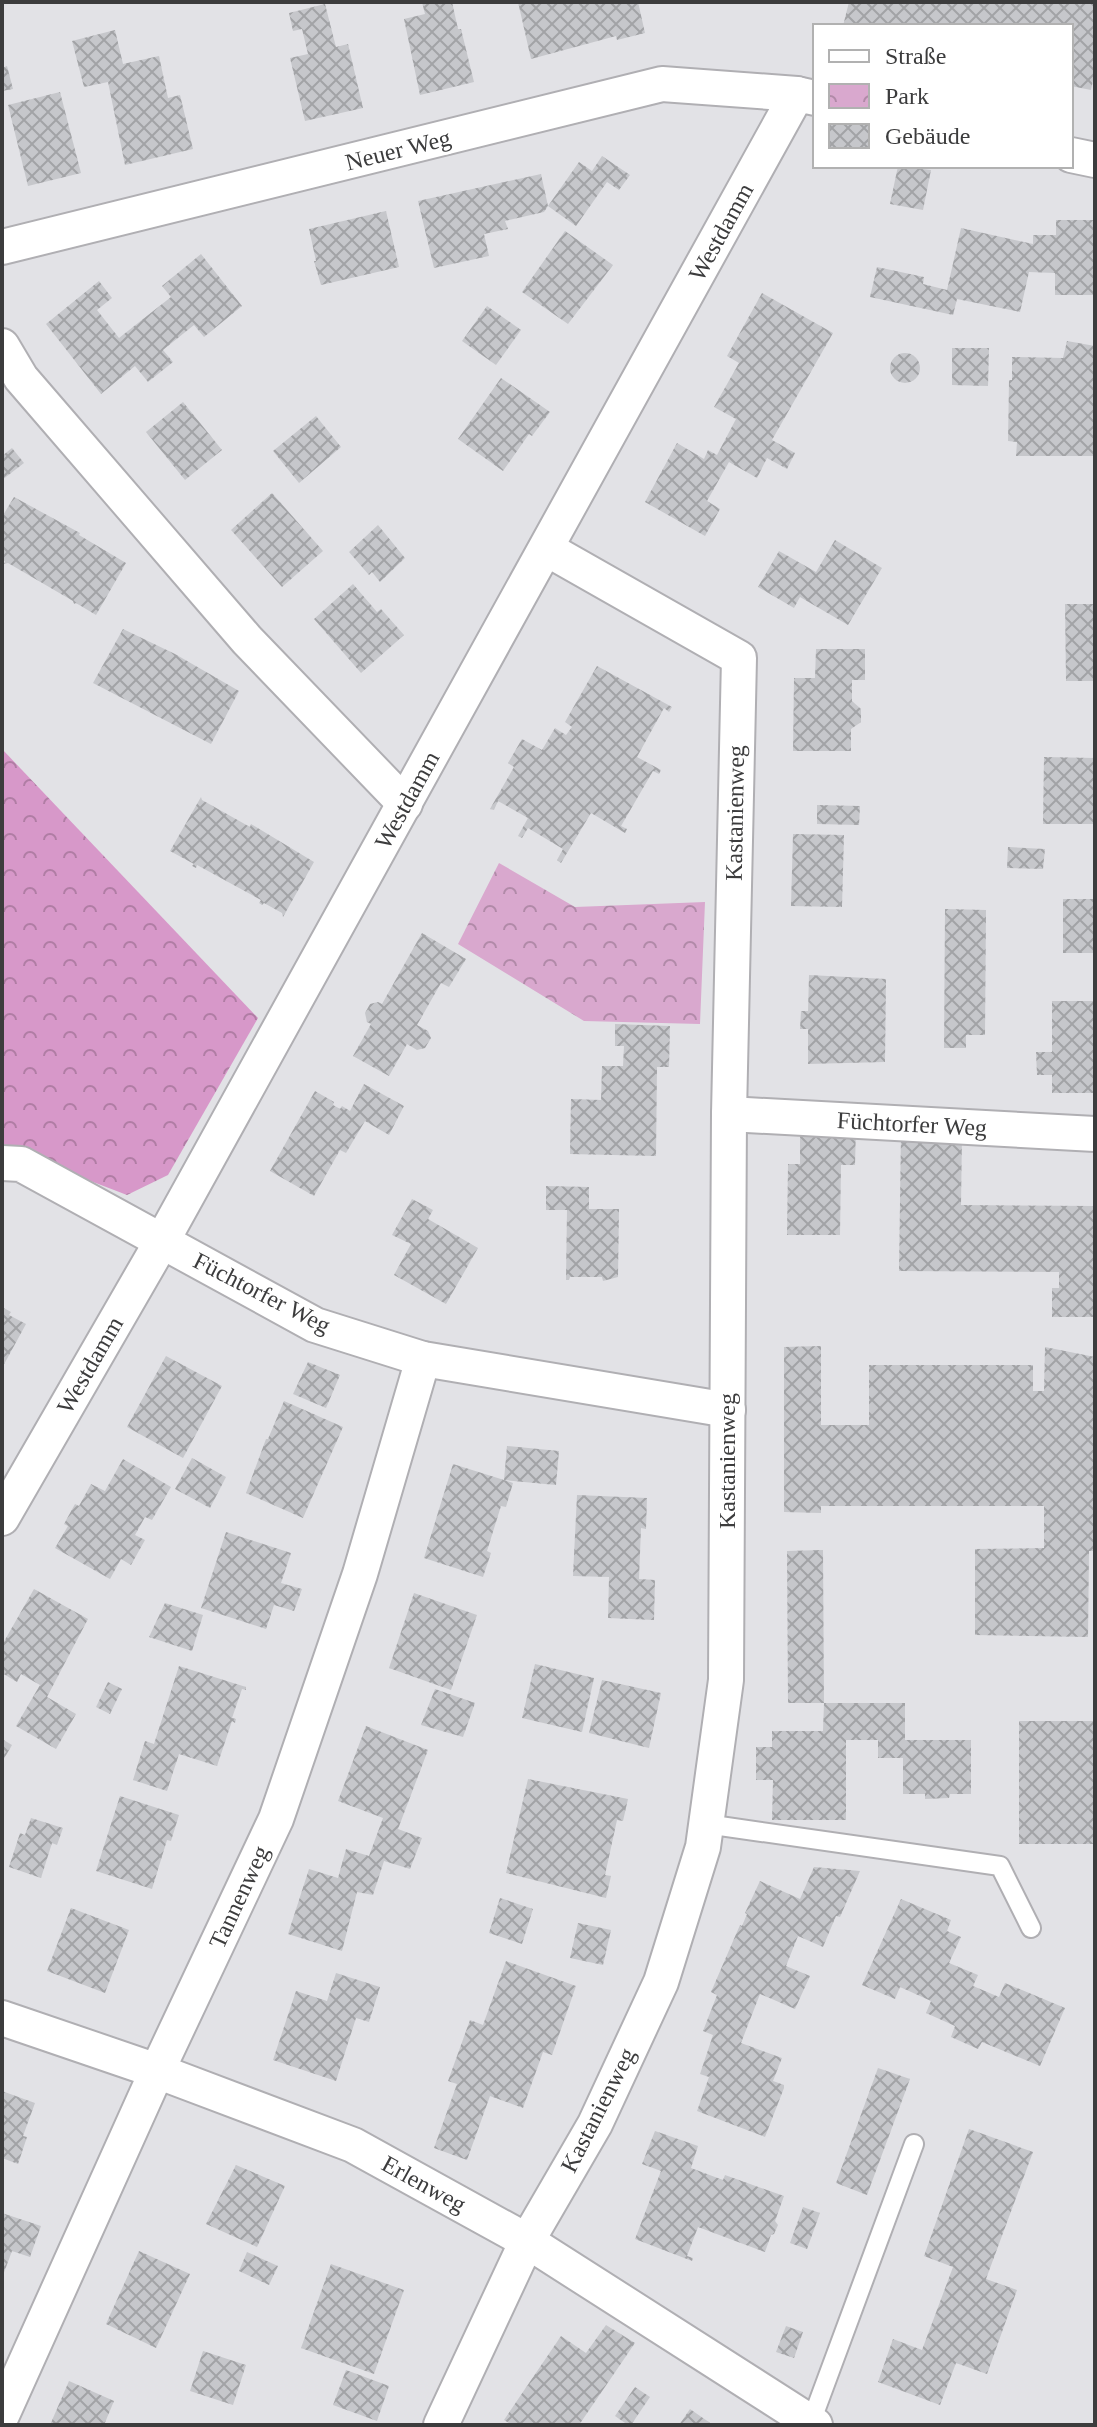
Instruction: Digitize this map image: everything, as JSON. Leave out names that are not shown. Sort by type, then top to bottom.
[{"type":"street","name":"Neuer Weg","points":[[2,247],[662,84],[806,96]]},
{"type":"street","name":"Westdamm","points":[[2,1518],[162,1241],[547,549],[806,96]]},
{"type":"street","points":[[1073,155],[1095,160]]},
{"type":"street","points":[[2,346],[21,378],[247,640],[405,804]]},
{"type":"street","name":"Kastanienweg","points":[[441,2425],[527,2241],[595,2124],[661,1982],[703,1847],[726,1680],[729,1114],[739,658],[547,549]]},
{"type":"street","name":"Füchtorfer Weg","points":[[729,1114],[1095,1134]]},
{"type":"street","name":"Füchtorfer Weg","points":[[2,1163],[21,1164],[315,1325],[423,1359],[728,1410]]},
{"type":"street","name":"Tannenweg","points":[[2,2415],[157,2071],[276,1819],[360,1574],[423,1359]]},
{"type":"street","name":"Erlenweg","points":[[2,2018],[157,2071],[353,2145],[527,2241],[813,2424]]},
{"type":"lane","points":[[706,1824],[1000,1866],[1031,1928]]},
{"type":"lane","name":"Erlenweg","points":[[813,2424],[914,2144]]},
{"type":"green space","points":[[2,749],[258,1018],[168,1175],[127,1195],[2,1147]]},
{"type":"green space","points":[[499,863],[575,907],[705,902],[700,1024],[584,1021],[458,944]]},
{"type":"building","points":[[422,2],[452,2],[474,82],[420,95],[404,19],[425,14]]},
{"type":"building","points":[[518,2],[638,2],[645,33],[617,40],[616,36],[531,59]]},
{"type":"building","points":[[849,2],[1095,2],[1095,71],[1091,90],[1073,86],[1073,24],[844,24]]},
{"type":"building","points":[[325,4],[336,47],[348,44],[363,108],[305,121],[290,58],[308,54],[302,29],[293,31],[289,13]]},
{"type":"building","points":[[115,30],[123,64],[159,56],[168,98],[180,95],[193,149],[125,165],[108,82],[84,87],[72,41]]},
{"type":"building","points":[[7,66],[13,89],[2,91],[2,68]]},
{"type":"building","points":[[60,92],[81,173],[28,186],[8,105]]},
{"type":"building","points":[[602,156],[630,175],[619,190],[607,182],[576,226],[548,206],[579,162],[592,171]]},
{"type":"building","points":[[898,168],[931,170],[923,210],[890,204]]},
{"type":"building","points":[[541,174],[548,206],[544,212],[505,221],[508,229],[484,234],[489,256],[434,268],[418,201]]},
{"type":"building","points":[[386,211],[399,267],[321,285],[309,229]]},
{"type":"building","points":[[1056,220],[1095,220],[1095,295],[1055,295],[1055,273],[1029,272],[1020,312],[957,299],[953,315],[870,297],[877,267],[924,277],[923,284],[947,290],[961,228],[1033,244],[1033,235],[1056,235]]},
{"type":"building","points":[[565,231],[613,265],[568,324],[522,292]]},
{"type":"building","points":[[201,254],[242,306],[204,337],[194,325],[163,350],[173,362],[148,382],[135,366],[101,394],[46,324],[99,281],[112,298],[97,310],[119,338],[171,297],[162,286]]},
{"type":"building","points":[[762,293],[833,333],[772,440],[795,453],[787,469],[767,458],[757,478],[729,462],[707,501],[720,509],[705,536],[645,502],[677,443],[704,459],[708,450],[717,455],[736,419],[714,407],[739,363],[727,356]]},
{"type":"building","points":[[487,306],[521,330],[496,365],[462,341]]},
{"type":"building","points":[[1067,341],[1095,346],[1095,456],[1016,456],[1017,442],[1008,441],[1012,357],[1063,358]]},
{"type":"building","points":[[952,348],[989,348],[988,386],[952,385]]},
{"type":"building","points":[[905,353],[916,357],[920,368],[916,379],[905,383],[894,379],[890,368],[894,357]]},
{"type":"building","points":[[501,378],[550,412],[532,436],[529,434],[503,471],[458,439]]},
{"type":"building","points":[[183,402],[222,450],[185,480],[146,432]]},
{"type":"building","points":[[316,416],[341,447],[299,483],[273,451]]},
{"type":"building","points":[[12,448],[24,463],[2,480],[2,456]]},
{"type":"building","points":[[272,493],[323,551],[282,587],[231,530]]},
{"type":"building","points":[[14,497],[80,533],[126,563],[96,615],[8,563],[4,564],[2,517]]},
{"type":"building","points":[[378,525],[405,558],[380,582],[372,572],[369,575],[349,552]]},
{"type":"building","points":[[835,540],[882,568],[848,625],[800,597],[794,608],[758,587],[779,551],[816,572]]},
{"type":"building","points":[[353,584],[377,612],[381,609],[404,635],[361,673],[314,619]]},
{"type":"building","points":[[1065,604],[1095,604],[1095,681],[1066,681]]},
{"type":"building","points":[[123,629],[175,654],[239,691],[211,744],[93,683]]},
{"type":"building","points":[[816,649],[865,649],[865,680],[852,680],[852,701],[861,709],[861,722],[851,729],[851,751],[793,751],[794,678],[815,678]]},
{"type":"building","points":[[597,666],[672,707],[669,712],[664,708],[637,757],[661,770],[659,774],[653,771],[621,826],[627,829],[625,833],[591,813],[561,863],[557,860],[563,849],[528,828],[522,838],[518,836],[528,818],[498,801],[494,810],[490,809],[514,767],[508,763],[522,739],[542,750],[555,728],[566,735],[572,727],[565,722]]},
{"type":"building","points":[[1044,757],[1095,758],[1095,824],[1043,824]]},
{"type":"building","points":[[201,797],[314,862],[283,917],[282,913],[259,903],[261,900],[197,865],[196,868],[192,866],[194,864],[170,851]]},
{"type":"building","points":[[817,805],[860,806],[859,825],[817,824]]},
{"type":"building","points":[[793,834],[844,835],[842,907],[791,906]]},
{"type":"building","points":[[1008,847],[1045,849],[1043,869],[1007,868]]},
{"type":"building","points":[[1063,899],[1095,899],[1095,953],[1063,953]]},
{"type":"building","points":[[945,909],[986,910],[985,1035],[966,1035],[966,1048],[944,1048]]},
{"type":"building","points":[[422,933],[466,959],[449,987],[441,983],[417,1025],[428,1031],[431,1038],[425,1048],[417,1050],[407,1044],[389,1076],[353,1056],[371,1024],[367,1022],[365,1013],[370,1004],[382,1004]]},
{"type":"building","points":[[809,975],[886,979],[885,1062],[808,1064],[808,1029],[800,1029],[801,1011],[808,1011]]},
{"type":"building","points":[[1052,1001],[1095,1001],[1095,1093],[1052,1093],[1052,1075],[1037,1075],[1036,1052],[1052,1052]]},
{"type":"building","points":[[615,1024],[670,1026],[669,1067],[657,1067],[656,1156],[570,1154],[571,1099],[601,1100],[602,1066],[623,1066],[624,1046],[615,1046]]},
{"type":"building","points":[[364,1084],[404,1106],[389,1135],[365,1121],[346,1153],[340,1150],[314,1196],[270,1171],[315,1091],[340,1109],[342,1106],[350,1111]]},
{"type":"building","points":[[800,1127],[856,1128],[855,1165],[841,1165],[840,1235],[787,1235],[788,1164],[800,1164]]},
{"type":"building","points":[[901,1133],[962,1134],[961,1205],[1095,1206],[1095,1317],[1052,1317],[1052,1288],[1059,1288],[1059,1272],[899,1271]]},
{"type":"building","points":[[546,1186],[589,1187],[589,1209],[619,1209],[618,1277],[603,1281],[602,1277],[570,1277],[566,1280],[567,1210],[546,1210]]},
{"type":"building","points":[[412,1199],[433,1210],[428,1219],[478,1248],[446,1304],[394,1275],[411,1244],[392,1235]]},
{"type":"building","points":[[2,1307],[11,1312],[9,1315],[26,1324],[2,1368]]},
{"type":"building","points":[[821,1346],[821,1425],[869,1425],[869,1365],[1033,1365],[1033,1391],[1044,1391],[1045,1347],[1095,1357],[1095,1551],[1089,1551],[1088,1637],[975,1635],[975,1549],[1044,1548],[1044,1506],[821,1506],[821,1513],[784,1512],[784,1347]]},
{"type":"building","points":[[166,1356],[222,1386],[183,1458],[127,1427]]},
{"type":"building","points":[[308,1362],[340,1375],[326,1408],[293,1394]]},
{"type":"building","points":[[284,1401],[343,1427],[303,1518],[246,1493]]},
{"type":"building","points":[[507,1446],[559,1451],[556,1485],[504,1480]]},
{"type":"building","points":[[192,1458],[226,1477],[210,1508],[175,1489]]},
{"type":"building","points":[[123,1459],[171,1487],[152,1520],[145,1517],[135,1535],[145,1540],[131,1565],[121,1559],[110,1579],[55,1548],[68,1526],[64,1524],[75,1504],[79,1506],[91,1484],[105,1491]]},
{"type":"building","points":[[453,1464],[513,1483],[506,1507],[501,1506],[487,1551],[491,1553],[483,1577],[424,1558]]},
{"type":"building","points":[[577,1495],[647,1498],[646,1529],[641,1528],[639,1579],[655,1580],[654,1620],[608,1618],[609,1577],[573,1576]]},
{"type":"building","points":[[226,1532],[291,1553],[281,1583],[302,1589],[294,1611],[274,1605],[266,1629],[201,1608]]},
{"type":"building","points":[[823,1550],[824,1703],[788,1703],[787,1551]]},
{"type":"building","points":[[34,1589],[88,1619],[47,1697],[76,1714],[56,1749],[16,1726],[40,1685],[21,1674],[17,1682],[2,1673],[2,1645]]},
{"type":"building","points":[[414,1593],[477,1615],[451,1690],[389,1668]]},
{"type":"building","points":[[165,1603],[203,1615],[192,1651],[149,1637]]},
{"type":"building","points":[[535,1664],[594,1678],[582,1732],[522,1718]]},
{"type":"building","points":[[179,1666],[246,1687],[246,1690],[242,1689],[232,1718],[236,1719],[235,1723],[232,1721],[217,1766],[179,1754],[167,1791],[133,1780],[145,1741],[154,1744]]},
{"type":"building","points":[[602,1680],[661,1693],[649,1748],[589,1733]]},
{"type":"building","points":[[108,1682],[122,1689],[110,1714],[96,1707]]},
{"type":"building","points":[[435,1689],[475,1703],[463,1737],[421,1725]]},
{"type":"building","points":[[824,1703],[905,1703],[905,1740],[971,1740],[971,1794],[925,1799],[925,1794],[903,1794],[903,1758],[878,1758],[878,1740],[846,1740],[846,1820],[772,1820],[773,1780],[756,1780],[756,1747],[772,1747],[772,1731],[823,1731]]},
{"type":"building","points":[[1019,1721],[1095,1721],[1095,1844],[1019,1844]]},
{"type":"building","points":[[366,1726],[428,1750],[398,1829],[422,1838],[410,1869],[384,1861],[373,1895],[357,1892],[342,1951],[288,1934],[309,1869],[338,1878],[346,1849],[369,1856],[383,1818],[338,1801]]},
{"type":"building","points":[[2,1739],[12,1745],[2,1762]]},
{"type":"building","points":[[528,1779],[628,1799],[623,1821],[617,1820],[605,1875],[611,1876],[606,1898],[506,1873]]},
{"type":"building","points":[[120,1796],[179,1815],[171,1841],[167,1840],[152,1889],[96,1871]]},
{"type":"building","points":[[31,1818],[63,1828],[57,1845],[52,1843],[41,1878],[9,1867],[20,1833],[25,1835]]},
{"type":"building","points":[[814,1867],[860,1871],[823,1947],[798,1936],[786,1966],[810,1976],[795,2009],[760,1994],[741,2043],[782,2058],[773,2081],[784,2085],[784,2088],[765,2137],[697,2111],[709,2077],[700,2074],[713,2035],[703,2031],[717,1995],[711,1992],[760,1881],[800,1899]]},
{"type":"building","points":[[500,1898],[533,1909],[522,1944],[489,1933]]},
{"type":"building","points":[[901,1899],[951,1920],[947,1931],[961,1937],[949,1963],[978,1975],[973,1986],[999,1997],[1005,1983],[1065,2008],[1040,2066],[982,2042],[978,2049],[951,2037],[955,2026],[926,2013],[931,2001],[900,1987],[895,1999],[862,1985]]},
{"type":"building","points":[[71,1908],[129,1930],[105,1993],[47,1971]]},
{"type":"building","points":[[578,1923],[611,1930],[603,1965],[570,1958]]},
{"type":"building","points":[[506,1961],[576,1986],[552,2055],[543,2052],[523,2108],[490,2096],[467,2160],[434,2148],[457,2084],[448,2081],[470,2020],[483,2025]]},
{"type":"building","points":[[336,1973],[380,1987],[369,2022],[356,2018],[336,2081],[273,2060],[296,1991],[327,2001]]},
{"type":"building","points":[[878,2068],[910,2079],[867,2195],[836,2183]]},
{"type":"building","points":[[2,2091],[35,2103],[23,2136],[27,2137],[18,2164],[2,2158]]},
{"type":"building","points":[[969,2129],[1033,2152],[986,2279],[1017,2290],[987,2374],[956,2363],[940,2405],[878,2382],[893,2339],[922,2350],[953,2267],[924,2256]]},
{"type":"building","points":[[655,2131],[698,2146],[691,2168],[723,2180],[725,2175],[784,2196],[775,2221],[778,2225],[765,2252],[698,2227],[687,2256],[693,2258],[692,2261],[635,2239],[661,2171],[642,2164]]},
{"type":"building","points":[[236,2165],[285,2186],[257,2247],[206,2224]]},
{"type":"building","points":[[803,2207],[820,2213],[807,2249],[790,2243]]},
{"type":"building","points":[[2,2213],[41,2226],[30,2257],[12,2251],[2,2278]]},
{"type":"building","points":[[139,2251],[190,2274],[156,2348],[106,2324]]},
{"type":"building","points":[[247,2252],[278,2266],[269,2285],[239,2271]]},
{"type":"building","points":[[331,2264],[404,2290],[374,2374],[301,2348]]},
{"type":"building","points":[[606,2325],[635,2343],[579,2425],[512,2425],[504,2420],[561,2336],[586,2353]]},
{"type":"building","points":[[786,2326],[803,2332],[794,2358],[776,2352]]},
{"type":"building","points":[[203,2351],[246,2365],[233,2405],[190,2391]]},
{"type":"building","points":[[346,2370],[389,2386],[377,2421],[333,2405]]},
{"type":"building","points":[[69,2381],[114,2401],[104,2425],[50,2425]]},
{"type":"building","points":[[635,2387],[650,2397],[628,2425],[615,2416]]},
{"type":"building","points":[[690,2409],[713,2425],[679,2425]]}]
